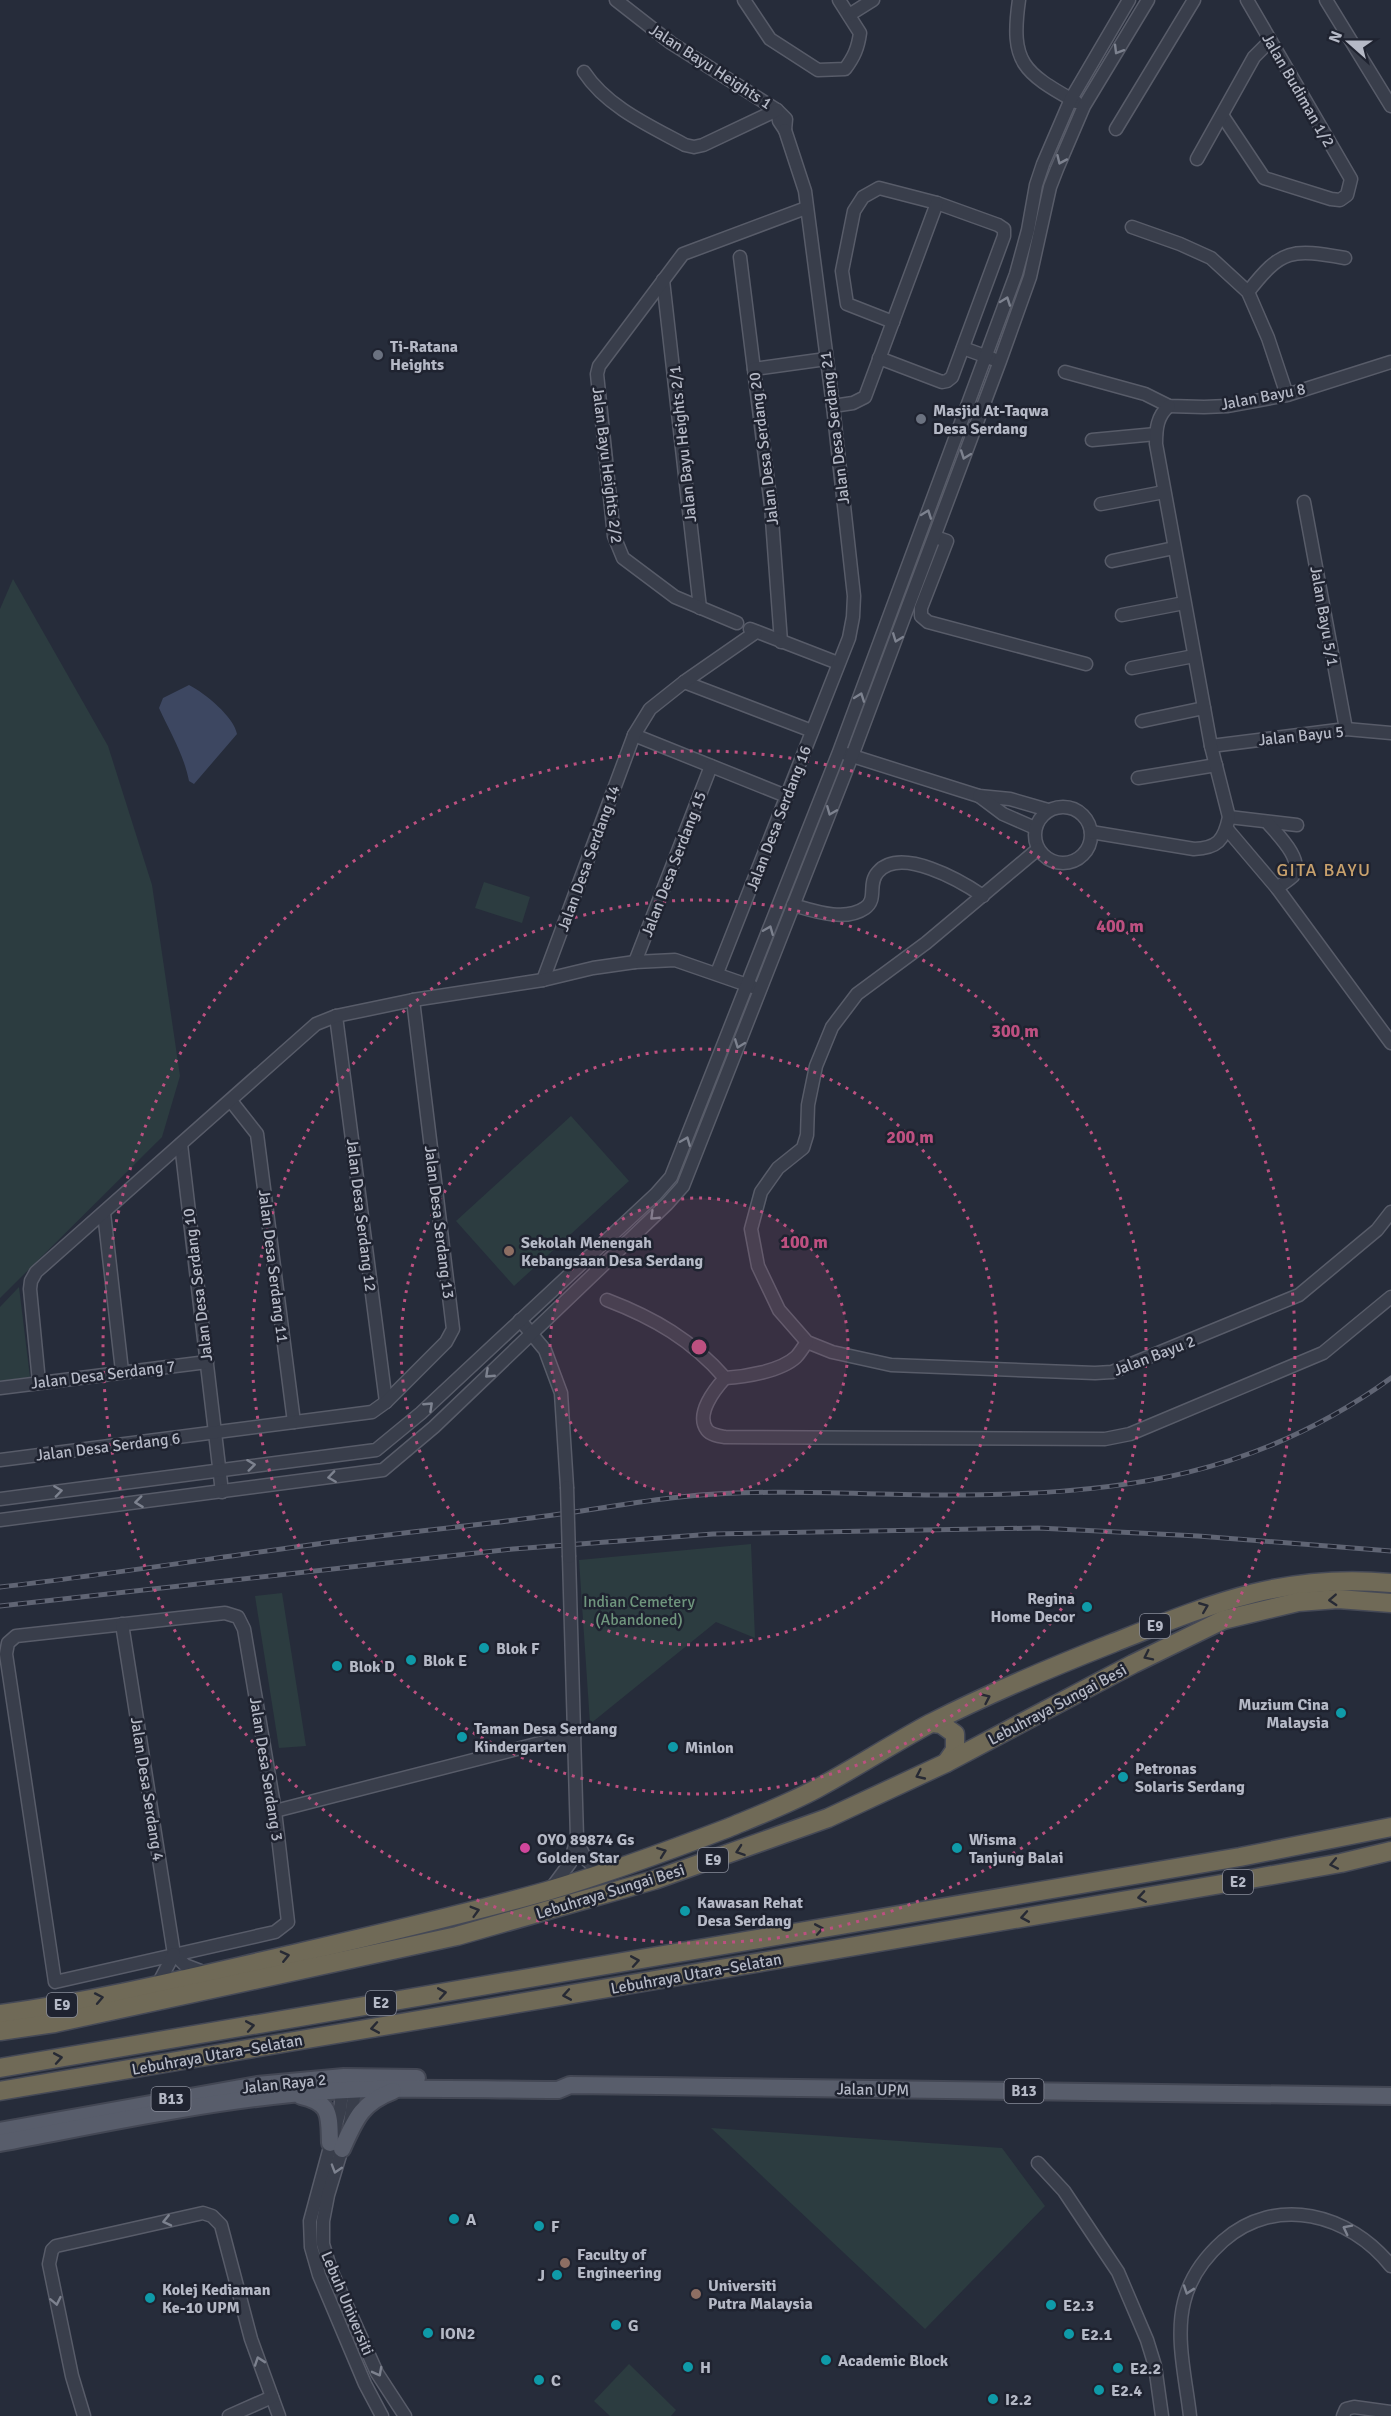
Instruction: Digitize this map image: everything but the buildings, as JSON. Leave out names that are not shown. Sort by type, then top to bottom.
[{"type":"highway","name":"Lebuhraya Sungai Besi","points":[[0,2014],[56,2006],[208,1974],[453,1917],[550,1890],[608,1872],[732,1826],[813,1791],[933,1723],[1066,1662],[1216,1602],[1315,1581],[1357,1580],[1391,1583]]},
{"type":"highway","name":"Lebuhraya Sungai Besi","points":[[0,2031],[55,2023],[457,1936],[654,1880],[828,1818],[946,1763],[1133,1664],[1222,1620],[1298,1602],[1338,1599],[1391,1603]]},
{"type":"highway","points":[[933,1723],[941,1724],[955,1734],[955,1750],[946,1763]]},
{"type":"highway","name":"Lebuhraya Utara–Selatan","points":[[0,2068],[1240,1857],[1391,1827]]},
{"type":"highway","name":"Lebuhraya Utara–Selatan","points":[[0,2091],[1245,1880],[1341,1863],[1391,1851]]},
{"type":"main road","name":"Jalan Raya 2","points":[[0,2131],[202,2093],[291,2080],[350,2084],[559,2079],[570,2085]]},
{"type":"main road","name":"Jalan Raya 2","points":[[0,2143],[204,2105],[350,2084]]},
{"type":"main road","name":"Jalan UPM","points":[[350,2084],[399,2089],[558,2090],[570,2085],[1391,2096]]},
{"type":"main road","points":[[336,2146],[366,2106],[378,2097],[399,2089]]},
{"type":"main road","points":[[291,2094],[313,2099],[324,2106],[336,2146]]},
{"type":"street","name":"Jalan Bayu Heights 1","points":[[616,0],[671,43],[777,110]]},
{"type":"street","points":[[744,0],[770,39],[818,70],[845,69],[858,50],[860,33],[839,0]]},
{"type":"street","points":[[849,15],[873,0]]},
{"type":"street","points":[[1019,0],[1015,29],[1023,63],[1030,74],[1084,106]]},
{"type":"street","points":[[0,1499],[376,1450],[421,1413],[656,1194],[671,1177],[840,752],[986,356],[1016,274],[1028,230],[1036,185],[1071,99],[1130,0]]},
{"type":"street","points":[[0,1520],[383,1470],[434,1427],[667,1204],[683,1186],[852,756],[1000,361],[1030,277],[1050,188],[1084,106],[1148,0]]},
{"type":"street","points":[[1116,129],[1194,0]]},
{"type":"street","name":"Jalan Budiman 1/2","points":[[1222,115],[1264,178],[1340,200],[1347,195],[1351,179],[1247,0]]},
{"type":"street","points":[[1326,0],[1391,106]]},
{"type":"street","points":[[1197,159],[1254,57],[1270,41]]},
{"type":"street","points":[[584,72],[594,85],[628,112],[685,145],[694,147],[703,145],[777,110]]},
{"type":"street","name":"Jalan Desa Serdang 21","points":[[777,110],[786,119],[785,130],[805,191],[833,406],[854,596],[849,638],[838,663]]},
{"type":"street","points":[[879,358],[942,382],[952,376],[1004,236],[1004,229],[999,225],[937,203],[879,188],[863,197],[854,211],[842,271],[847,304],[893,322]]},
{"type":"street","points":[[833,406],[853,403],[865,397],[937,203]]},
{"type":"street","name":"Jalan Bayu Heights 2/2","points":[[806,208],[683,254],[599,366],[597,374],[614,536],[623,558],[675,597],[781,642],[838,663]]},
{"type":"street","points":[[1132,227],[1211,258],[1248,292],[1268,338],[1287,394]]},
{"type":"street","points":[[1248,292],[1272,264],[1289,254],[1306,251],[1345,258]]},
{"type":"street","name":"Jalan Desa Serdang 20","points":[[740,257],[771,506],[781,642]]},
{"type":"street","name":"Jalan Bayu Heights 2/1","points":[[663,280],[700,608]]},
{"type":"street","points":[[963,348],[1000,361]]},
{"type":"street","points":[[754,369],[826,359]]},
{"type":"street","name":"Jalan Bayu 8","points":[[1065,372],[1145,394],[1169,406],[1228,406],[1287,394],[1391,362]]},
{"type":"street","points":[[1169,406],[1163,412],[1156,434],[1164,492],[1211,746],[1228,823],[1391,1043]]},
{"type":"street","points":[[1092,440],[1156,434]]},
{"type":"street","points":[[1101,504],[1164,492]]},
{"type":"street","name":"Jalan Bayu 5/1","points":[[1304,502],[1346,729]]},
{"type":"street","points":[[935,537],[947,541],[921,608],[921,616],[928,622],[1086,664]]},
{"type":"street","points":[[1112,561],[1174,548]]},
{"type":"street","points":[[1122,615],[1184,603]]},
{"type":"street","name":"Jalan Desa Serdang 14","points":[[543,980],[634,735],[650,709],[747,628]]},
{"type":"street","points":[[1132,668],[1194,656]]},
{"type":"street","name":"Jalan Desa Serdang 16","points":[[717,973],[838,663]]},
{"type":"street","points":[[684,682],[812,731]]},
{"type":"street","points":[[1142,721],[1204,708]]},
{"type":"street","name":"Jalan Bayu 5","points":[[1211,746],[1346,729],[1391,733]]},
{"type":"street","points":[[634,735],[786,796]]},
{"type":"street","points":[[840,752],[979,796],[1010,799],[1048,810]]},
{"type":"street","points":[[1138,778],[1216,765]]},
{"type":"street","name":"Jalan Desa Serdang 15","points":[[635,962],[711,766]]},
{"type":"street","points":[[979,796],[1004,814],[1035,828]]},
{"type":"street","points":[[1064,806],[1079,811],[1089,824],[1091,832],[1089,847],[1084,854],[1070,862],[1052,861],[1044,857],[1038,849],[1035,828],[1042,815],[1048,810],[1064,806]]},
{"type":"street","points":[[1228,823],[1267,822],[1297,825]]},
{"type":"street","points":[[1267,822],[1294,855],[1296,867],[1294,875],[1277,888]]},
{"type":"street","points":[[1091,832],[1194,849],[1211,848],[1221,840],[1228,823]]},
{"type":"street","points":[[1038,849],[926,943],[857,994],[832,1027],[816,1066],[808,1105],[807,1135],[803,1148],[778,1168],[761,1192],[751,1229],[758,1266],[779,1310],[807,1342],[795,1358],[774,1368],[746,1377],[725,1378],[714,1391],[705,1408],[706,1429],[712,1434],[725,1437],[1111,1439],[1130,1434],[1323,1353],[1391,1297]]},
{"type":"street","points":[[794,905],[829,914],[846,914],[862,910],[870,904],[874,895],[872,888],[878,871],[901,863],[938,871],[983,896]]},
{"type":"street","points":[[39,1382],[30,1289],[36,1272],[315,1024],[337,1022],[413,1000],[543,980],[592,968],[635,962],[675,960],[761,989]]},
{"type":"street","name":"Jalan Desa Serdang 13","points":[[372,1412],[386,1402],[446,1342],[453,1329],[413,1000]]},
{"type":"street","name":"Jalan Desa Serdang 12","points":[[337,1022],[386,1402]]},
{"type":"street","name":"Jalan Desa Serdang 11","points":[[231,1101],[257,1134],[294,1422]]},
{"type":"street","name":"Jalan Desa Serdang 10","points":[[181,1144],[222,1492]]},
{"type":"street","name":"Jalan Bayu 2","points":[[807,1342],[852,1358],[891,1365],[1112,1372],[1299,1295],[1377,1230],[1391,1212]]},
{"type":"street","points":[[104,1213],[122,1371]]},
{"type":"street","points":[[607,1300],[646,1316],[670,1330],[705,1355],[725,1378]]},
{"type":"street","points":[[520,1320],[545,1350],[561,1393],[567,1487],[577,1838],[570,1863],[550,1890]]},
{"type":"street","name":"Jalan Desa Serdang 7","points":[[0,1388],[207,1362]]},
{"type":"street","name":"Jalan Desa Serdang 6","points":[[0,1460],[215,1429],[372,1412]]},
{"type":"street","name":"Jalan Desa Serdang 3","points":[[122,1624],[225,1613],[238,1617],[244,1629],[275,1810],[288,1922],[275,1932],[174,1954]]},
{"type":"street","points":[[122,1624],[16,1636],[8,1644],[6,1654],[55,1982],[174,1954]]},
{"type":"street","name":"Jalan Desa Serdang 4","points":[[122,1624],[174,1954]]},
{"type":"street","points":[[275,1810],[540,1743],[574,1738]]},
{"type":"street","points":[[577,1838],[586,1860],[592,1867],[608,1872]]},
{"type":"street","points":[[174,1954],[185,1965],[208,1974]]},
{"type":"street","points":[[158,1984],[174,1954]]},
{"type":"street","name":"Lebuh Universiti","points":[[350,2084],[353,2113],[336,2146],[310,2221],[310,2247],[319,2275],[360,2373],[382,2416]]},
{"type":"street","name":"Lebuh Universiti","points":[[336,2146],[324,2212],[323,2244],[331,2270],[378,2373],[405,2416]]},
{"type":"street","points":[[1038,2163],[1064,2191],[1118,2272],[1155,2366],[1162,2416]]},
{"type":"street","points":[[84,2416],[72,2376],[49,2264],[52,2250],[56,2246],[202,2213],[212,2217],[220,2225],[251,2339],[279,2416]]},
{"type":"street","points":[[1190,2416],[1180,2332],[1184,2303],[1193,2275],[1211,2251],[1236,2230],[1263,2218],[1286,2214],[1309,2215],[1337,2224],[1358,2235],[1377,2249],[1391,2266]]},
{"type":"street","points":[[229,2416],[272,2397]]},
{"type":"street","points":[[1343,2416],[1346,2409],[1354,2407],[1391,2412]]},
{"type":"green space","points":[[13,579],[108,746],[152,885],[180,1076],[162,1137],[0,1298],[0,609]]},
{"type":"green space","points":[[484,882],[530,897],[522,923],[475,908]]},
{"type":"green space","points":[[571,1116],[629,1181],[514,1286],[456,1221]]},
{"type":"green space","points":[[19,1287],[30,1377],[0,1381],[0,1307]]},
{"type":"green space","name":"Indian Cemetery (Abandoned)","points":[[751,1544],[755,1638],[716,1622],[590,1724],[579,1560]]},
{"type":"green space","points":[[282,1593],[306,1746],[279,1748],[255,1596]]},
{"type":"green space","points":[[711,2128],[1002,2148],[1045,2206],[925,2329]]},
{"type":"green space","points":[[629,2364],[676,2410],[671,2416],[610,2416],[594,2401]]},
{"type":"water","points":[[189,685],[218,706],[235,727],[237,734],[194,784],[189,781],[180,753],[159,708],[163,698]]},
{"type":"railway","points":[[0,1587],[680,1497],[787,1492],[929,1495],[1024,1494],[1135,1483],[1188,1472],[1240,1457],[1291,1437],[1341,1411],[1391,1378]]},
{"type":"railway","points":[[0,1606],[513,1549],[713,1534],[1038,1528],[1198,1536],[1391,1551]]},
{"type":"place","name":"Ti-Ratana Heights","points":[[378,355]]},
{"type":"place","name":"Masjid At-Taqwa Desa Serdang","points":[[921,419]]},
{"type":"place","name":"Sekolah Menengah Kebangsaan Desa Serdang","points":[[509,1251]]},
{"type":"place","name":"Regina Home Decor","points":[[1087,1607]]},
{"type":"place","name":"Blok F","points":[[484,1648]]},
{"type":"place","name":"Blok E","points":[[411,1660]]},
{"type":"place","name":"Blok D","points":[[337,1666]]},
{"type":"place","name":"Muzium Cina Malaysia","points":[[1341,1713]]},
{"type":"place","name":"Taman Desa Serdang Kindergarten","points":[[462,1737]]},
{"type":"place","name":"Minlon","points":[[673,1747]]},
{"type":"place","name":"Petronas Solaris Serdang","points":[[1123,1777]]},
{"type":"place","name":"OYO 89874 Gs Golden Star","points":[[525,1848]]},
{"type":"place","name":"Wisma Tanjung Balai","points":[[957,1848]]},
{"type":"place","name":"Kawasan Rehat Desa Serdang","points":[[685,1911]]},
{"type":"place","name":"A","points":[[454,2219]]},
{"type":"place","name":"F","points":[[539,2226]]},
{"type":"place","name":"Faculty of Engineering","points":[[565,2263]]},
{"type":"place","name":"J","points":[[557,2275]]},
{"type":"place","name":"Universiti Putra Malaysia","points":[[696,2294]]},
{"type":"place","name":"Kolej Kediaman Ke-10 UPM","points":[[150,2298]]},
{"type":"place","name":"E2.3","points":[[1051,2305]]},
{"type":"place","name":"G","points":[[616,2325]]},
{"type":"place","name":"ION2","points":[[428,2333]]},
{"type":"place","name":"E2.1","points":[[1069,2334]]},
{"type":"place","name":"Academic Block","points":[[826,2360]]},
{"type":"place","name":"H","points":[[688,2367]]},
{"type":"place","name":"E2.2","points":[[1118,2368]]},
{"type":"place","name":"C","points":[[539,2380]]},
{"type":"place","name":"E2.4","points":[[1099,2390]]},
{"type":"place","name":"I2.2","points":[[993,2399]]},
{"type":"district","name":"GITA BAYU","points":[[1324,870]]}]
